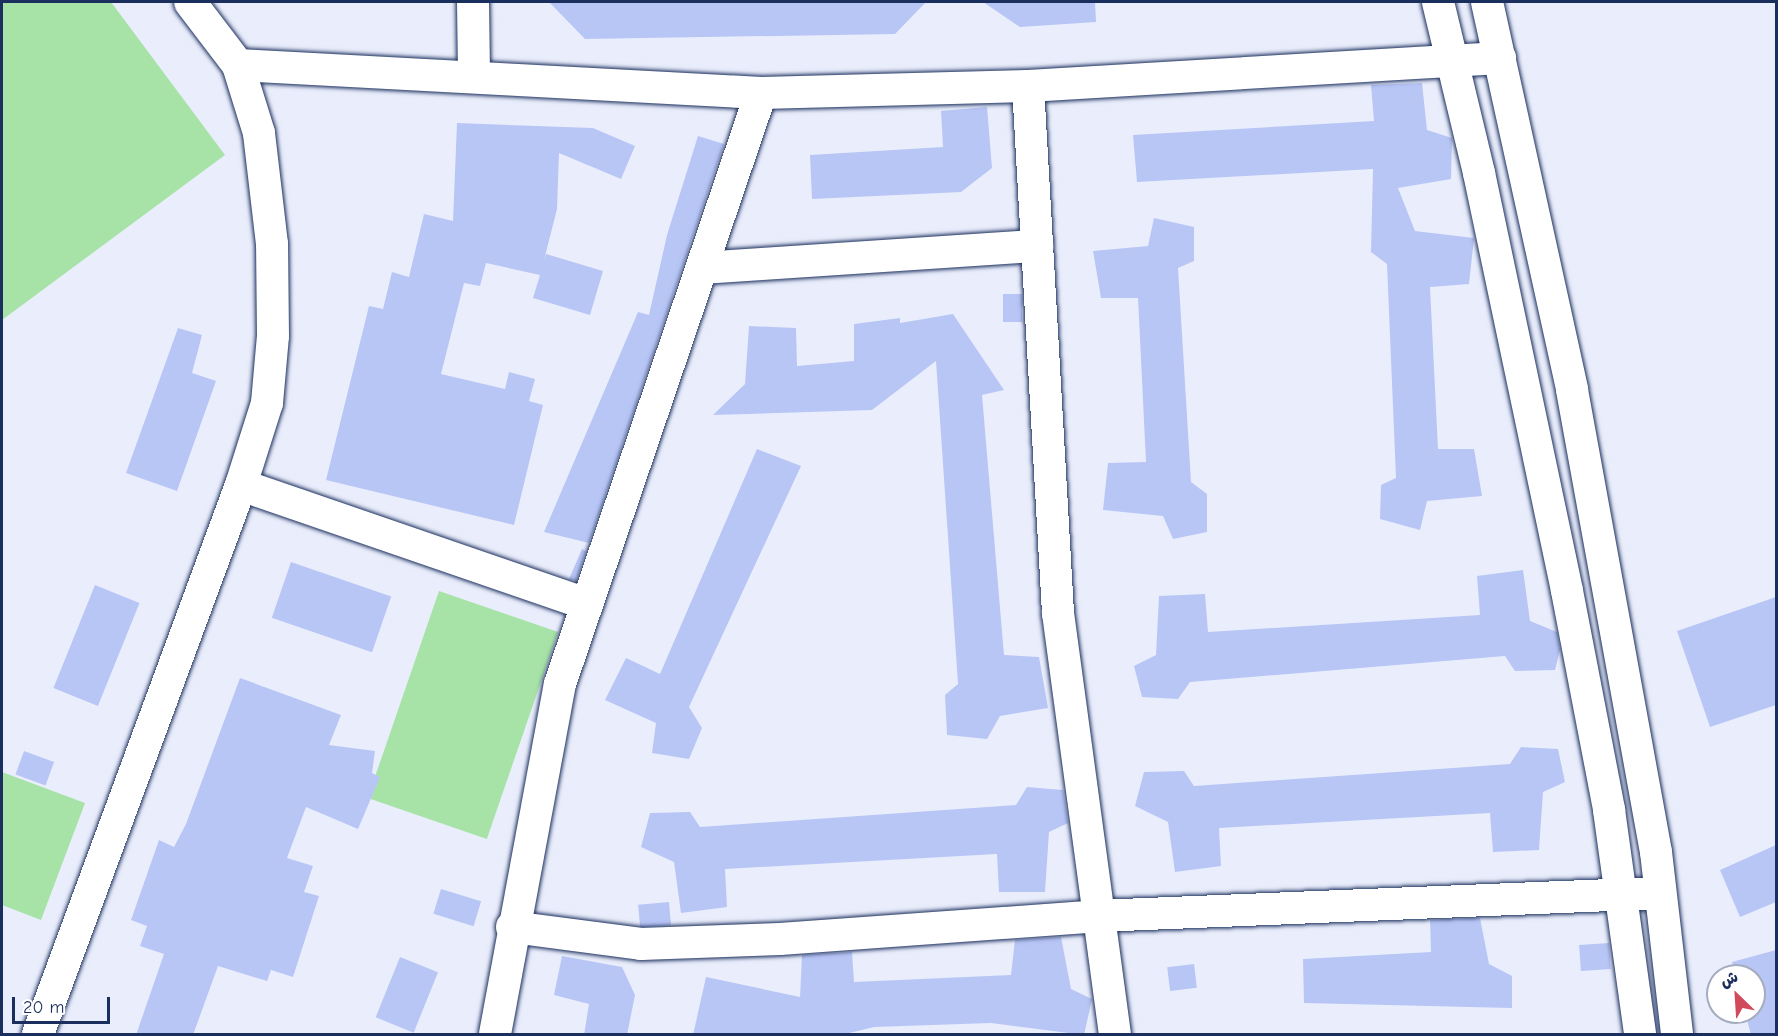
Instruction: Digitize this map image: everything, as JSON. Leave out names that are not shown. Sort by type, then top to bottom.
[{"type":"street","points":[[38,1035],[241,485],[267,403],[273,313],[272,244],[259,133],[238,65],[190,2]]},
{"type":"street","points":[[473,2],[474,75]]},
{"type":"street","points":[[1438,2],[1530,409],[1610,810],[1640,1035]]},
{"type":"street","points":[[1487,2],[1572,390],[1660,893],[1677,1035]]},
{"type":"street","points":[[238,65],[474,75],[761,93],[1028,86],[1500,58]]},
{"type":"street","points":[[1028,86],[1058,613],[1097,916],[1115,1035]]},
{"type":"street","points":[[495,1035],[512,927],[560,684],[761,93]]},
{"type":"street","points":[[702,268],[1037,246]]},
{"type":"street","points":[[241,485],[587,604]]},
{"type":"street","points":[[512,927],[641,944],[1097,916],[1621,892],[1660,893]]},
{"type":"green space","points":[[2,2],[111,2],[225,155],[2,320]]},
{"type":"green space","points":[[439,591],[558,632],[487,839],[368,798]]},
{"type":"green space","points":[[2,772],[85,803],[41,920],[2,905]]},
{"type":"building","points":[[549,2],[926,2],[895,34],[585,39]]},
{"type":"building","points":[[983,2],[1095,2],[1096,22],[1020,27]]},
{"type":"building","points":[[1422,83],[1427,130],[1452,138],[1451,179],[1398,188],[1415,231],[1474,238],[1469,284],[1430,287],[1438,449],[1474,449],[1482,496],[1427,501],[1420,530],[1380,519],[1381,485],[1396,478],[1387,264],[1371,252],[1373,169],[1137,182],[1133,135],[1374,121],[1371,85]]},
{"type":"building","points":[[987,107],[992,168],[961,192],[812,199],[810,155],[943,147],[941,111]]},
{"type":"building","points":[[457,123],[593,128],[635,146],[621,179],[559,153],[557,209],[544,260],[546,254],[603,271],[590,315],[533,298],[540,275],[486,263],[480,286],[464,283],[441,374],[505,389],[509,372],[535,379],[529,401],[543,405],[514,525],[326,480],[369,306],[383,309],[392,272],[409,277],[424,214],[453,221]]},
{"type":"building","points":[[698,136],[724,144],[589,543],[544,532],[638,312],[649,315],[667,235]]},
{"type":"building","points":[[1154,218],[1194,227],[1194,261],[1178,268],[1191,482],[1207,494],[1207,532],[1173,539],[1163,516],[1103,510],[1108,463],[1146,462],[1138,298],[1101,298],[1093,251],[1148,246]]},
{"type":"building","points":[[1003,294],[1022,294],[1022,322],[1003,322]]},
{"type":"building","points":[[953,314],[1004,390],[982,395],[1004,655],[1039,657],[1048,708],[1000,716],[987,739],[947,735],[945,695],[958,684],[936,361],[872,410],[713,415],[745,384],[749,326],[796,328],[797,366],[854,361],[854,324],[900,318],[900,323]]},
{"type":"building","points":[[178,328],[202,335],[192,373],[216,381],[177,491],[126,473]]},
{"type":"building","points":[[757,449],[801,466],[689,707],[702,728],[689,759],[652,753],[656,723],[605,700],[626,658],[660,674]]},
{"type":"building","points":[[582,549],[586,551],[576,581],[569,579]]},
{"type":"building","points":[[291,562],[391,597],[372,652],[272,618]]},
{"type":"building","points":[[1523,570],[1530,621],[1557,632],[1560,650],[1555,670],[1515,671],[1505,656],[1190,682],[1178,699],[1142,697],[1134,666],[1156,655],[1159,596],[1205,594],[1208,632],[1480,615],[1477,576]]},
{"type":"building","points":[[95,585],[140,603],[98,706],[53,688]]},
{"type":"building","points":[[1776,597],[1776,705],[1710,727],[1677,631]]},
{"type":"building","points":[[240,678],[341,715],[329,745],[375,751],[372,773],[380,777],[358,829],[306,807],[287,858],[313,866],[304,892],[319,896],[293,977],[271,970],[267,981],[218,966],[193,1035],[136,1035],[164,954],[140,946],[147,926],[131,920],[159,840],[174,847],[186,824]]},
{"type":"building","points":[[1521,747],[1558,749],[1565,782],[1543,792],[1539,850],[1493,852],[1490,813],[1219,828],[1221,866],[1175,872],[1168,822],[1135,806],[1144,772],[1184,771],[1194,786],[1510,764]]},
{"type":"building","points":[[24,751],[54,762],[46,785],[15,774]]},
{"type":"building","points":[[1027,787],[1063,790],[1064,795],[1068,823],[1049,832],[1045,892],[999,892],[997,854],[725,869],[727,907],[681,913],[674,862],[641,847],[650,813],[690,812],[700,827],[1016,805]]},
{"type":"building","points":[[1776,845],[1776,902],[1740,917],[1720,870]]},
{"type":"building","points":[[441,889],[481,901],[474,926],[433,914]]},
{"type":"building","points":[[669,902],[671,925],[640,928],[638,905]]},
{"type":"building","points":[[1480,918],[1489,964],[1512,976],[1512,1008],[1304,1003],[1303,959],[1431,952],[1430,920]]},
{"type":"building","points":[[1061,937],[1071,989],[1092,999],[1084,1035],[991,1023],[874,1027],[841,1035],[693,1035],[706,977],[800,997],[802,955],[852,952],[854,982],[1011,975],[1015,940]]},
{"type":"building","points":[[1609,943],[1611,969],[1581,971],[1579,945]]},
{"type":"building","points":[[1776,950],[1776,1035],[1751,1035],[1748,1024],[1766,1024],[1766,964],[1732,964],[1732,962]]},
{"type":"building","points":[[562,956],[622,967],[635,995],[627,1035],[584,1035],[589,1004],[554,995]]},
{"type":"building","points":[[400,957],[438,972],[414,1033],[376,1017]]},
{"type":"building","points":[[1194,964],[1197,988],[1170,991],[1167,967]]}]
